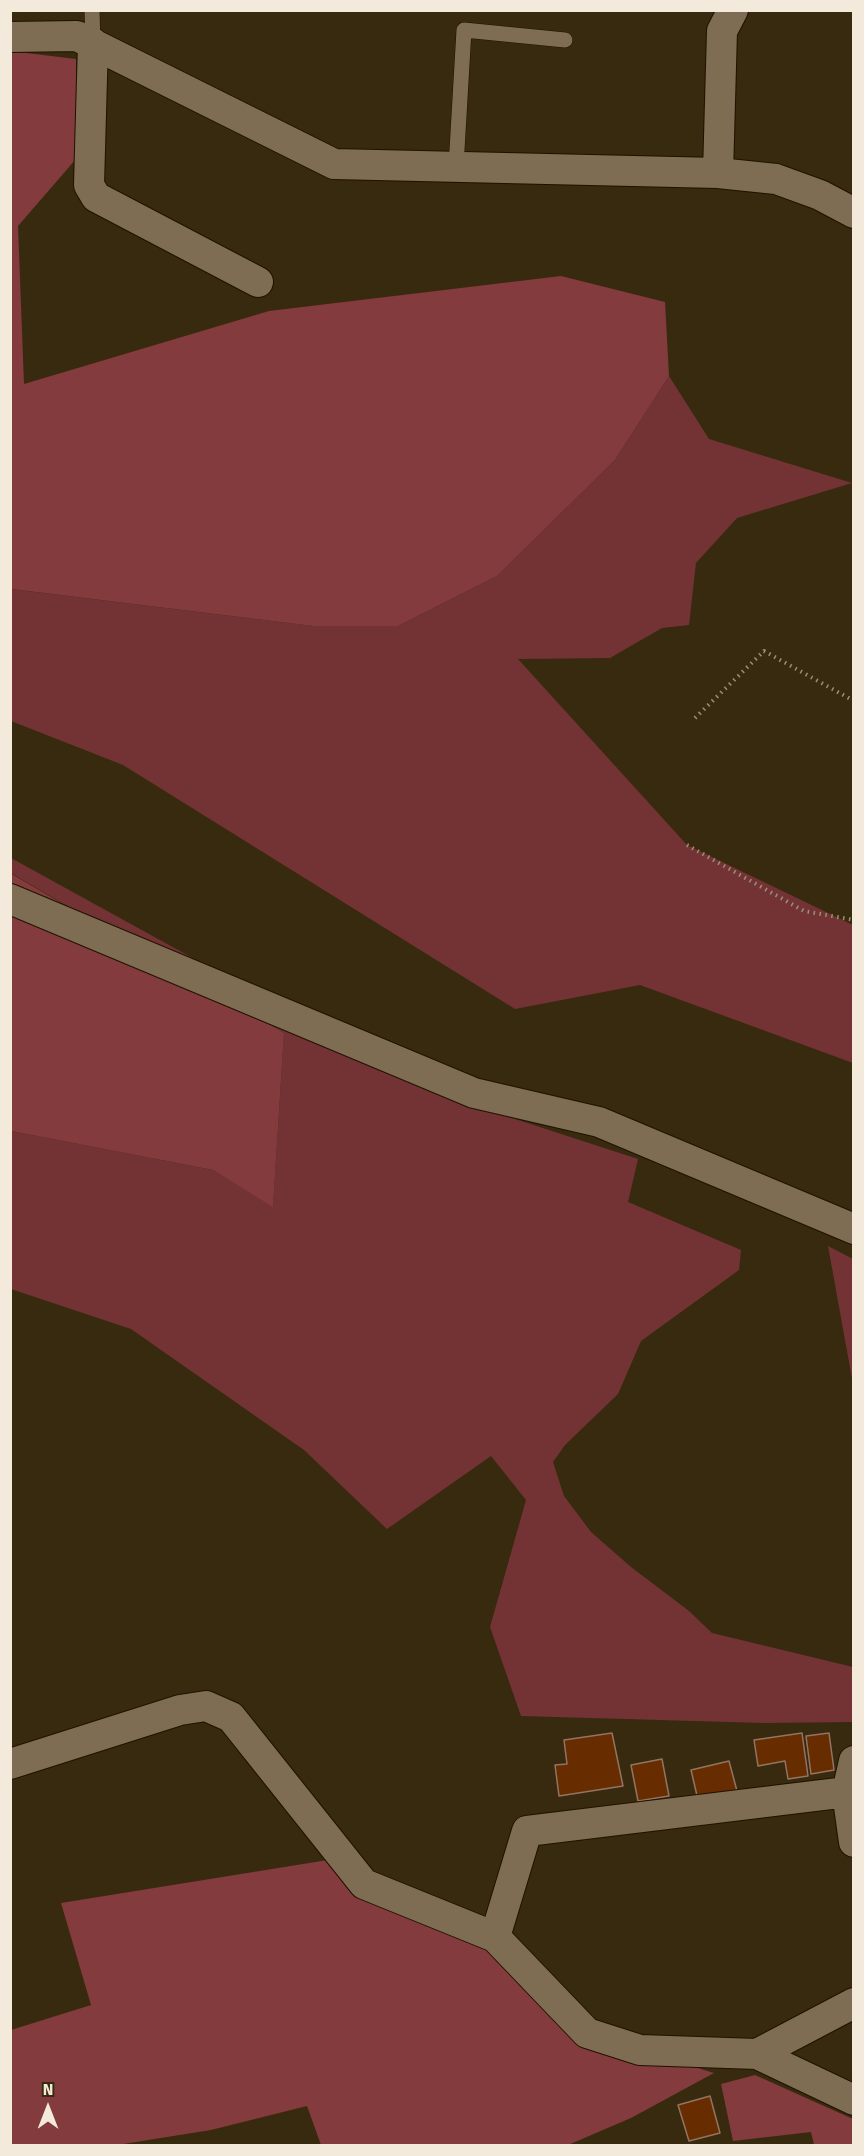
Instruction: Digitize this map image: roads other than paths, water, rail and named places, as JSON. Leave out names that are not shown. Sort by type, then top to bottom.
[{"type":"street","points":[[718,173],[722,31],[733,10]]},
{"type":"street","points":[[10,37],[77,36],[334,164],[718,173],[776,179],[820,195],[854,213]]},
{"type":"street","points":[[93,44],[89,185],[96,197],[258,282]]},
{"type":"street","points":[[10,899],[474,1093],[599,1122],[853,1227]]},
{"type":"street","points":[[10,1764],[180,1710],[206,1706],[231,1717],[364,1884],[495,1937],[587,2033],[640,2050],[757,2054],[854,2100]]},
{"type":"street","points":[[854,1761],[847,1792],[854,1842]]},
{"type":"street","points":[[495,1937],[527,1831],[847,1792]]},
{"type":"street","points":[[757,2054],[854,2003]]},
{"type":"lane","points":[[92,10],[93,44]]},
{"type":"lane","points":[[456,166],[464,30],[565,40]]}]
